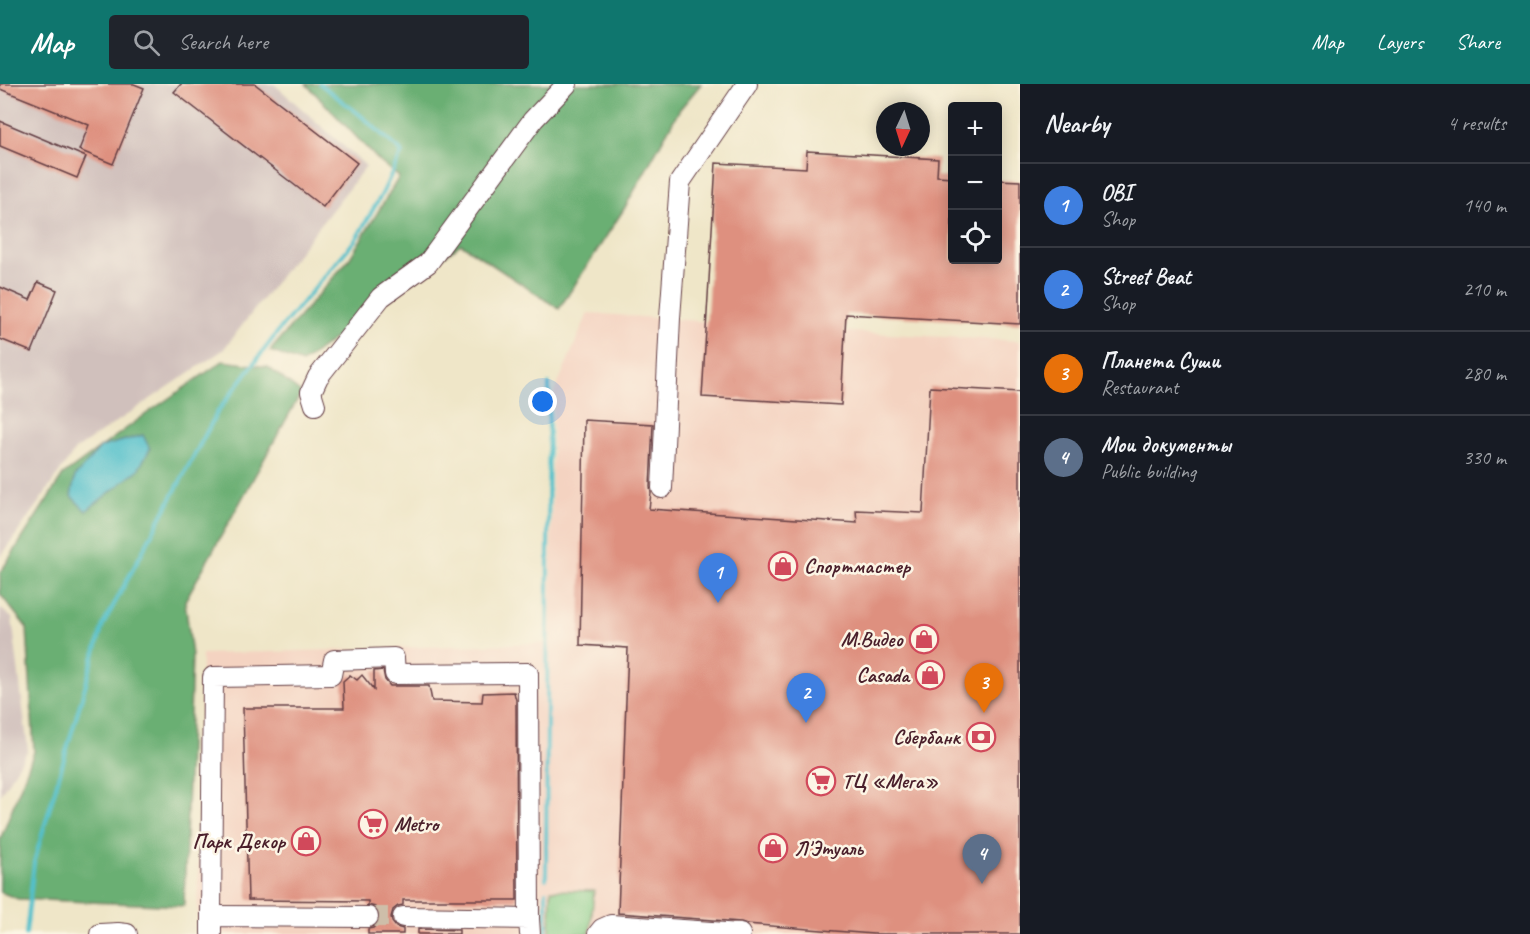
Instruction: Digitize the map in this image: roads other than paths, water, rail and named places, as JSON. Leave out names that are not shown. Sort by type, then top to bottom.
[{"type":"street","points":[[315,405],[311,392],[318,376],[381,297],[428,262],[533,120],[567,84]]},
{"type":"street","points":[[662,488],[670,318],[680,182],[747,84]]},
{"type":"street","points":[[368,917],[211,925],[213,677],[331,675],[334,660],[394,658],[394,674],[528,673],[530,927],[403,917]]},
{"type":"street","points":[[598,934],[602,928],[611,925],[681,932],[740,934]]},
{"type":"street","points":[[100,934],[127,934]]},
{"type":"water","points":[[143,435],[150,449],[138,470],[86,511],[71,496],[75,476],[101,447]]},
{"type":"waterway","points":[[26,934],[34,862],[103,625],[218,411],[280,329],[356,239],[382,194],[402,152],[359,114],[320,84]]},
{"type":"waterway","points":[[546,879],[549,384]]},
{"type":"waterway","points":[[546,892],[546,934]]},
{"type":"tunnel","points":[[368,917],[403,917]]},
{"type":"place","name":"Спортмастер","points":[[783,566]]},
{"type":"place","name":"OBI","points":[[718,603]]},
{"type":"place","name":"М.Видео","points":[[924,639]]},
{"type":"place","name":"Casada","points":[[930,675]]},
{"type":"place","name":"Планета Суши","points":[[984,713]]},
{"type":"place","name":"Street Beat","points":[[806,723]]},
{"type":"place","name":"Сбербанк","points":[[981,737]]},
{"type":"place","name":"ТЦ «Мега»","points":[[821,781]]},
{"type":"place","name":"Metro","points":[[373,824]]},
{"type":"place","name":"Парк Декор","points":[[306,841]]},
{"type":"place","name":"Л'Этуаль","points":[[773,848]]},
{"type":"place","name":"Мои документы","points":[[982,884]]}]
